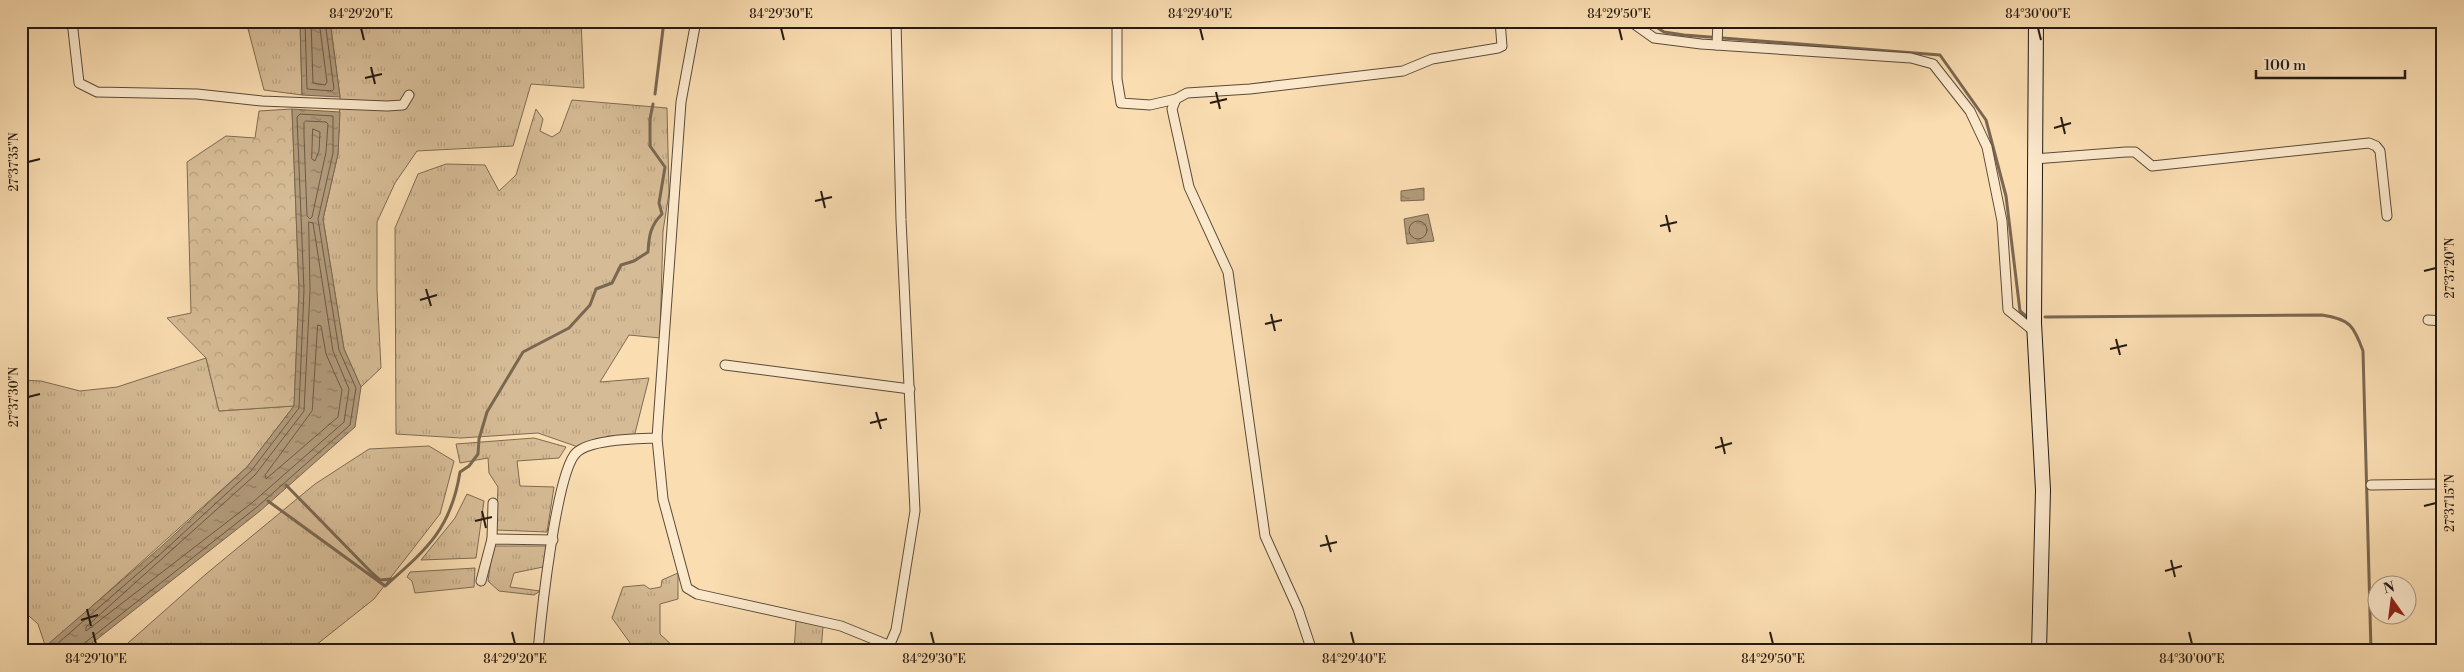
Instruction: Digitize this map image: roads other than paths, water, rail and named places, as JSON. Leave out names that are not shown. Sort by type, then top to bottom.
[{"type":"main road","points":[[2036,21],[2034,159],[2035,332],[2044,490],[2039,651]]},
{"type":"street","points":[[72,21],[79,84],[97,92],[197,94],[262,100],[386,106],[403,105],[409,95]]},
{"type":"street","points":[[696,21],[681,102],[657,438],[663,499],[686,588],[697,594],[841,626],[887,648],[896,630],[915,511],[901,220],[896,21]]},
{"type":"street","points":[[1117,21],[1117,79],[1121,103],[1150,106],[1187,94],[1250,89],[1403,71],[1432,59],[1498,48],[1502,46],[1503,40],[1500,21]]},
{"type":"street","points":[[1630,21],[1654,38],[1717,45],[1911,58],[1933,64],[1970,111],[1988,147],[2002,221],[2008,310],[2035,332]]},
{"type":"street","points":[[1717,45],[1718,21]]},
{"type":"street","points":[[1176,99],[1172,109],[1189,187],[1228,272],[1265,536],[1298,608],[1312,651]]},
{"type":"street","points":[[2034,159],[2134,152],[2152,166],[2368,143],[2376,146],[2380,151],[2387,216]]},
{"type":"street","points":[[2428,320],[2443,321]]},
{"type":"street","points":[[725,365],[910,389]]},
{"type":"street","points":[[538,651],[543,597],[559,503],[570,463],[576,453],[591,446],[609,442],[657,438]]},
{"type":"street","points":[[2371,485],[2443,484]]},
{"type":"street","points":[[481,581],[492,539],[493,503]]},
{"type":"street","points":[[492,539],[553,540]]},
{"type":"water","points":[[300,21],[330,21],[340,97],[302,95]]},
{"type":"water","points":[[292,109],[340,112],[338,154],[323,219],[344,349],[361,387],[355,427],[260,511],[82,651],[40,651],[163,545],[247,467],[294,406],[299,290]]},
{"type":"water","points":[[1424,188],[1424,200],[1401,201],[1401,191]]},
{"type":"water","points":[[1428,214],[1434,241],[1407,244],[1404,219]]},
{"type":"waterway","points":[[655,94],[664,21]]},
{"type":"waterway","points":[[1647,21],[1664,32],[1684,35],[1940,55],[1986,120],[2006,196],[2020,311],[2027,317],[2031,317]]},
{"type":"waterway","points":[[268,501],[385,586],[425,549],[435,536],[450,509],[460,472],[469,466],[478,454],[479,439],[487,412],[523,352],[569,328],[590,305],[596,289],[612,283],[621,265],[634,261],[648,252],[651,232],[662,214],[659,203],[665,167],[650,146],[650,119],[653,104]]},
{"type":"waterway","points":[[2045,317],[2322,315],[2339,319],[2350,325],[2357,335],[2363,351],[2371,651]]},
{"type":"waterway","points":[[286,485],[372,573],[380,580],[392,579]]}]
